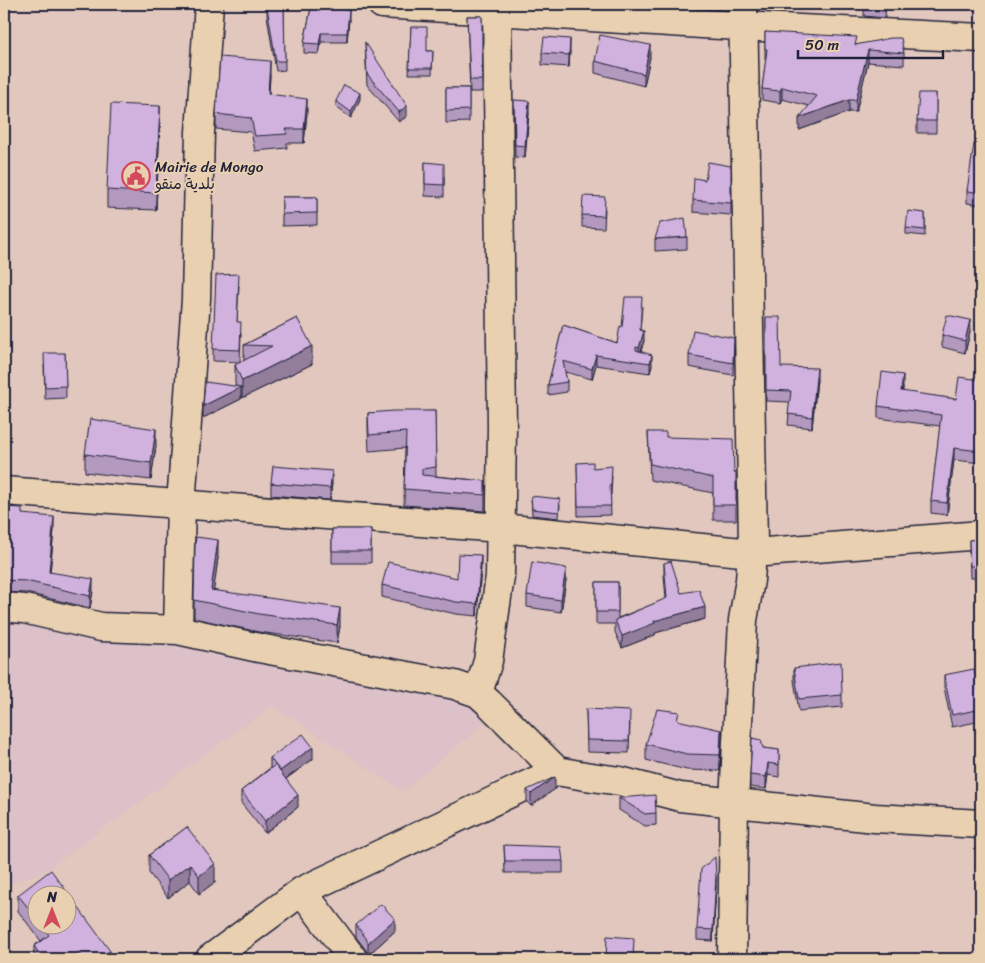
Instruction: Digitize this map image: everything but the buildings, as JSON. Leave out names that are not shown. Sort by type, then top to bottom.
[{"type":"street","points":[[178,630],[181,504],[196,299],[200,132],[209,4]]},
{"type":"street","points":[[382,4],[743,15],[981,38]]},
{"type":"street","points":[[478,693],[488,660],[500,576],[502,426],[497,7]]},
{"type":"street","points":[[732,959],[734,804],[743,620],[750,580],[752,553],[743,15]]},
{"type":"street","points":[[4,491],[501,528],[752,553],[981,535]]},
{"type":"street","points":[[4,607],[24,609],[102,627],[178,630],[259,648],[455,685],[478,693],[557,771],[620,781],[680,797],[734,804],[875,818],[981,824]]},
{"type":"street","points":[[210,959],[302,891],[557,771]]},
{"type":"street","points":[[302,891],[353,959]]},
{"type":"shaded area","points":[[4,618],[169,636],[321,678],[358,678],[453,699],[472,705],[485,723],[403,791],[272,705],[48,869],[4,886]]},
{"type":"place","name":"Mairie de Mongo بلدية منقو","points":[[136,176]]}]
